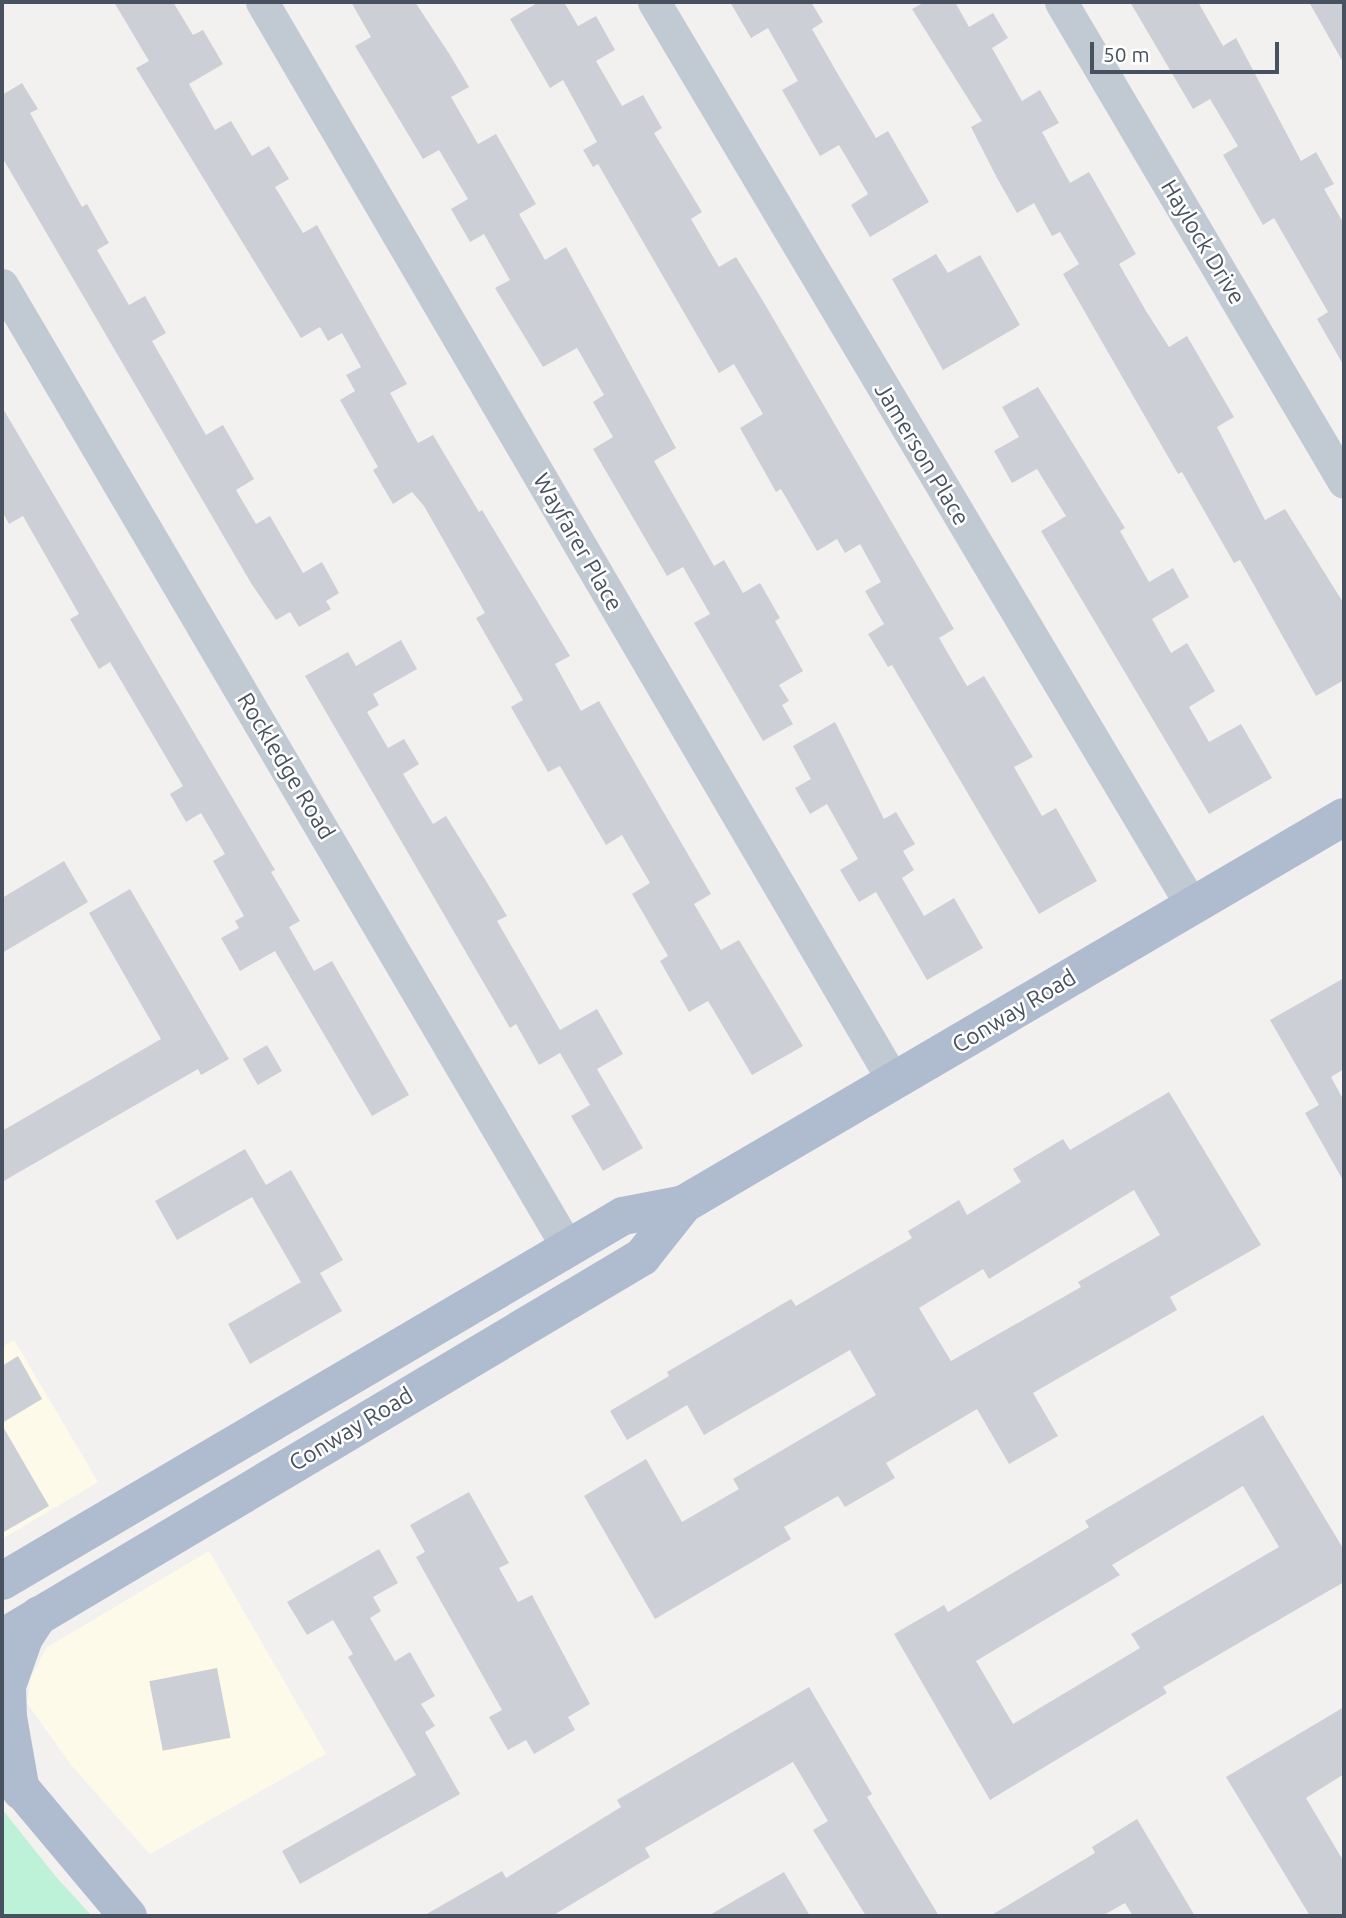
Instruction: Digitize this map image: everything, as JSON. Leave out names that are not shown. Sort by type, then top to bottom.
[{"type":"main road","name":"Conway Road","points":[[2,1581],[623,1216],[684,1203],[1344,817]]},
{"type":"main road","name":"Conway Road","points":[[2,1638],[642,1257],[684,1203]]},
{"type":"main road","points":[[40,1613],[24,1638],[8,1686],[11,1778],[128,1916]]},
{"type":"street","name":"Wayfarer Place","points":[[262,2],[894,1082]]},
{"type":"street","name":"Jamerson Place","points":[[654,2],[1192,906]]},
{"type":"street","name":"Haylock Drive","points":[[1061,2],[1344,482]]},
{"type":"street","name":"Rockledge Road","points":[[2,285],[568,1248]]},
{"type":"shaded area","points":[[14,1340],[98,1482],[2,1539],[2,1347]]},
{"type":"shaded area","points":[[209,1551],[326,1754],[150,1854],[72,1766],[27,1703],[31,1677],[46,1648]]},
{"type":"green space","points":[[2,1809],[57,1878],[92,1916],[2,1916]]},
{"type":"building","points":[[114,2],[173,2],[193,35],[203,30],[223,64],[189,84],[215,130],[231,121],[252,156],[269,146],[289,179],[275,187],[303,233],[317,225],[407,384],[390,393],[418,443],[433,435],[479,512],[482,510],[570,656],[555,664],[581,711],[599,701],[711,894],[694,904],[721,950],[739,940],[803,1046],[752,1075],[708,1001],[689,1012],[660,961],[668,956],[632,894],[650,883],[622,835],[606,845],[560,766],[548,772],[511,707],[523,700],[476,618],[485,613],[424,506],[412,492],[393,504],[373,470],[378,467],[340,400],[355,391],[346,375],[361,367],[342,333],[328,341],[320,327],[301,338],[136,68],[149,61]]},
{"type":"building","points":[[351,2],[415,2],[450,55],[469,87],[451,97],[478,144],[496,134],[536,204],[519,214],[545,260],[566,247],[676,448],[654,461],[714,566],[724,560],[743,593],[760,583],[780,618],[775,621],[803,671],[779,685],[789,701],[782,705],[793,724],[763,741],[694,623],[710,614],[683,567],[667,576],[593,449],[613,437],[593,402],[604,395],[577,348],[543,367],[495,288],[510,280],[484,234],[470,242],[451,209],[468,199],[439,150],[423,159],[355,46],[371,37]]},
{"type":"building","points":[[539,2],[564,2],[578,26],[596,16],[615,50],[596,61],[622,106],[643,95],[662,128],[654,133],[702,212],[691,219],[719,267],[736,257],[763,301],[954,629],[939,638],[967,686],[984,676],[1033,757],[1014,767],[1042,816],[1056,808],[1097,881],[1039,914],[892,665],[888,667],[868,634],[884,624],[865,591],[881,582],[860,544],[845,553],[837,539],[817,551],[781,489],[776,492],[740,428],[763,414],[734,364],[719,373],[598,164],[593,167],[583,150],[597,142],[563,80],[550,88],[510,19]]},
{"type":"building","points":[[730,2],[811,2],[823,22],[812,29],[839,76],[876,138],[888,131],[929,202],[870,237],[851,205],[868,194],[839,145],[820,156],[782,90],[798,81],[768,28],[751,38]]},
{"type":"building","points":[[925,2],[955,2],[969,27],[993,13],[1008,38],[992,48],[1022,101],[1040,90],[1059,123],[1042,132],[1070,183],[1089,172],[1136,254],[1119,264],[1146,311],[1169,347],[1187,336],[1234,417],[1217,427],[1265,520],[1285,509],[1344,604],[1344,680],[1316,696],[1240,560],[1234,563],[1182,472],[1178,474],[1063,274],[1079,264],[1060,232],[1052,236],[1034,203],[1017,213],[997,178],[971,127],[982,121],[912,9]]},
{"type":"building","points":[[1130,2],[1198,2],[1223,46],[1236,38],[1301,161],[1316,152],[1334,184],[1324,189],[1344,224],[1344,366],[1317,319],[1328,312],[1274,218],[1263,225],[1223,155],[1238,146],[1210,99],[1193,109]]},
{"type":"building","points":[[1309,2],[1344,2],[1344,64]]},
{"type":"building","points":[[22,83],[38,109],[30,113],[82,207],[87,204],[109,243],[97,250],[129,305],[145,296],[166,333],[152,341],[206,435],[223,425],[254,479],[236,490],[256,524],[270,516],[303,573],[322,562],[339,593],[326,601],[331,609],[299,627],[290,612],[276,620],[251,583],[2,157],[2,95]]},
{"type":"building","points":[[936,254],[948,273],[980,255],[1020,325],[943,370],[892,279]]},
{"type":"building","points":[[1038,387],[1125,528],[1120,531],[1149,582],[1173,568],[1189,597],[1152,619],[1171,653],[1187,643],[1215,691],[1189,707],[1209,742],[1241,724],[1272,778],[1209,814],[1041,531],[1066,516],[1037,469],[1012,483],[994,451],[1019,437],[1002,407]]},
{"type":"building","points":[[2,407],[275,870],[271,872],[300,921],[289,927],[314,971],[332,961],[409,1095],[372,1116],[275,951],[240,971],[221,938],[239,928],[235,921],[244,916],[213,861],[225,854],[201,813],[186,822],[170,794],[183,786],[110,662],[99,669],[70,619],[79,614],[23,516],[9,524],[2,511]]},
{"type":"building","points":[[401,640],[417,669],[373,694],[379,705],[367,712],[388,748],[404,739],[419,764],[403,774],[433,824],[446,816],[489,886],[507,916],[497,921],[560,1030],[597,1009],[623,1054],[597,1069],[643,1148],[603,1171],[571,1116],[590,1105],[560,1053],[539,1065],[516,1024],[510,1028],[305,676],[348,652],[356,666]]},
{"type":"building","points":[[835,722],[884,819],[896,812],[915,844],[903,851],[914,870],[902,878],[924,916],[954,898],[983,948],[927,980],[876,892],[859,902],[840,870],[858,859],[827,804],[810,814],[795,788],[811,779],[793,746]]},
{"type":"building","points":[[64,861],[88,902],[2,953],[2,898]]},
{"type":"building","points":[[130,889],[229,1059],[201,1075],[198,1069],[2,1182],[2,1131],[161,1039],[89,913]]},
{"type":"building","points":[[1344,978],[1344,1069],[1331,1077],[1344,1101],[1344,1182],[1305,1113],[1319,1105],[1270,1020]]},
{"type":"building","points":[[267,1045],[282,1071],[258,1085],[243,1059]]},
{"type":"building","points":[[1169,1092],[1261,1245],[1170,1297],[1177,1310],[1033,1393],[1058,1436],[1009,1464],[977,1409],[886,1463],[895,1478],[845,1507],[838,1496],[784,1527],[791,1539],[655,1619],[584,1496],[646,1459],[682,1522],[739,1489],[733,1479],[876,1395],[850,1350],[704,1435],[687,1405],[627,1440],[610,1411],[669,1376],[667,1372],[791,1299],[796,1306],[912,1238],[908,1231],[959,1200],[967,1215],[1021,1182],[1013,1169],[1063,1139],[1070,1150]],"holes":[[[1134,1190],[1160,1235],[1078,1282],[1081,1287],[951,1361],[919,1308],[983,1269],[989,1279]]]},
{"type":"building","points":[[245,1149],[266,1185],[291,1170],[343,1260],[320,1273],[342,1311],[250,1364],[228,1324],[301,1282],[252,1197],[177,1240],[155,1201]]},
{"type":"building","points":[[18,1356],[42,1399],[2,1423],[2,1366]]},
{"type":"building","points":[[1263,1415],[1344,1550],[1344,1582],[1163,1687],[1167,1693],[990,1800],[894,1634],[944,1605],[948,1612],[1089,1527],[1085,1521]],"holes":[[[1243,1486],[1279,1547],[1131,1634],[1140,1648],[1013,1724],[976,1661],[1120,1575],[1112,1565]]]},
{"type":"building","points":[[2,1425],[49,1506],[2,1533]]},
{"type":"building","points":[[469,1492],[509,1563],[499,1568],[518,1602],[532,1595],[590,1704],[568,1717],[575,1730],[534,1754],[526,1740],[508,1750],[489,1717],[502,1710],[416,1557],[425,1552],[410,1525]]},
{"type":"building","points":[[379,1549],[398,1583],[373,1597],[381,1611],[370,1618],[395,1661],[410,1652],[435,1696],[421,1704],[435,1726],[425,1732],[460,1794],[300,1884],[282,1851],[416,1775],[348,1657],[353,1654],[333,1620],[307,1635],[287,1602]]},
{"type":"building","points":[[217,1668],[231,1738],[163,1751],[149,1681]]},
{"type":"building","points":[[809,1687],[872,1794],[867,1797],[939,1916],[866,1916],[813,1830],[828,1821],[793,1762],[645,1848],[650,1857],[552,1916],[423,1916],[502,1871],[506,1878],[621,1807],[617,1800]]},
{"type":"building","points":[[1344,1707],[1344,1774],[1306,1798],[1344,1862],[1344,1916],[1310,1916],[1226,1777]]},
{"type":"building","points":[[1137,1819],[1195,1916],[1133,1916],[1125,1903],[1102,1916],[990,1916],[1095,1853],[1092,1847]]},
{"type":"building","points":[[784,1872],[810,1916],[708,1916]]}]
